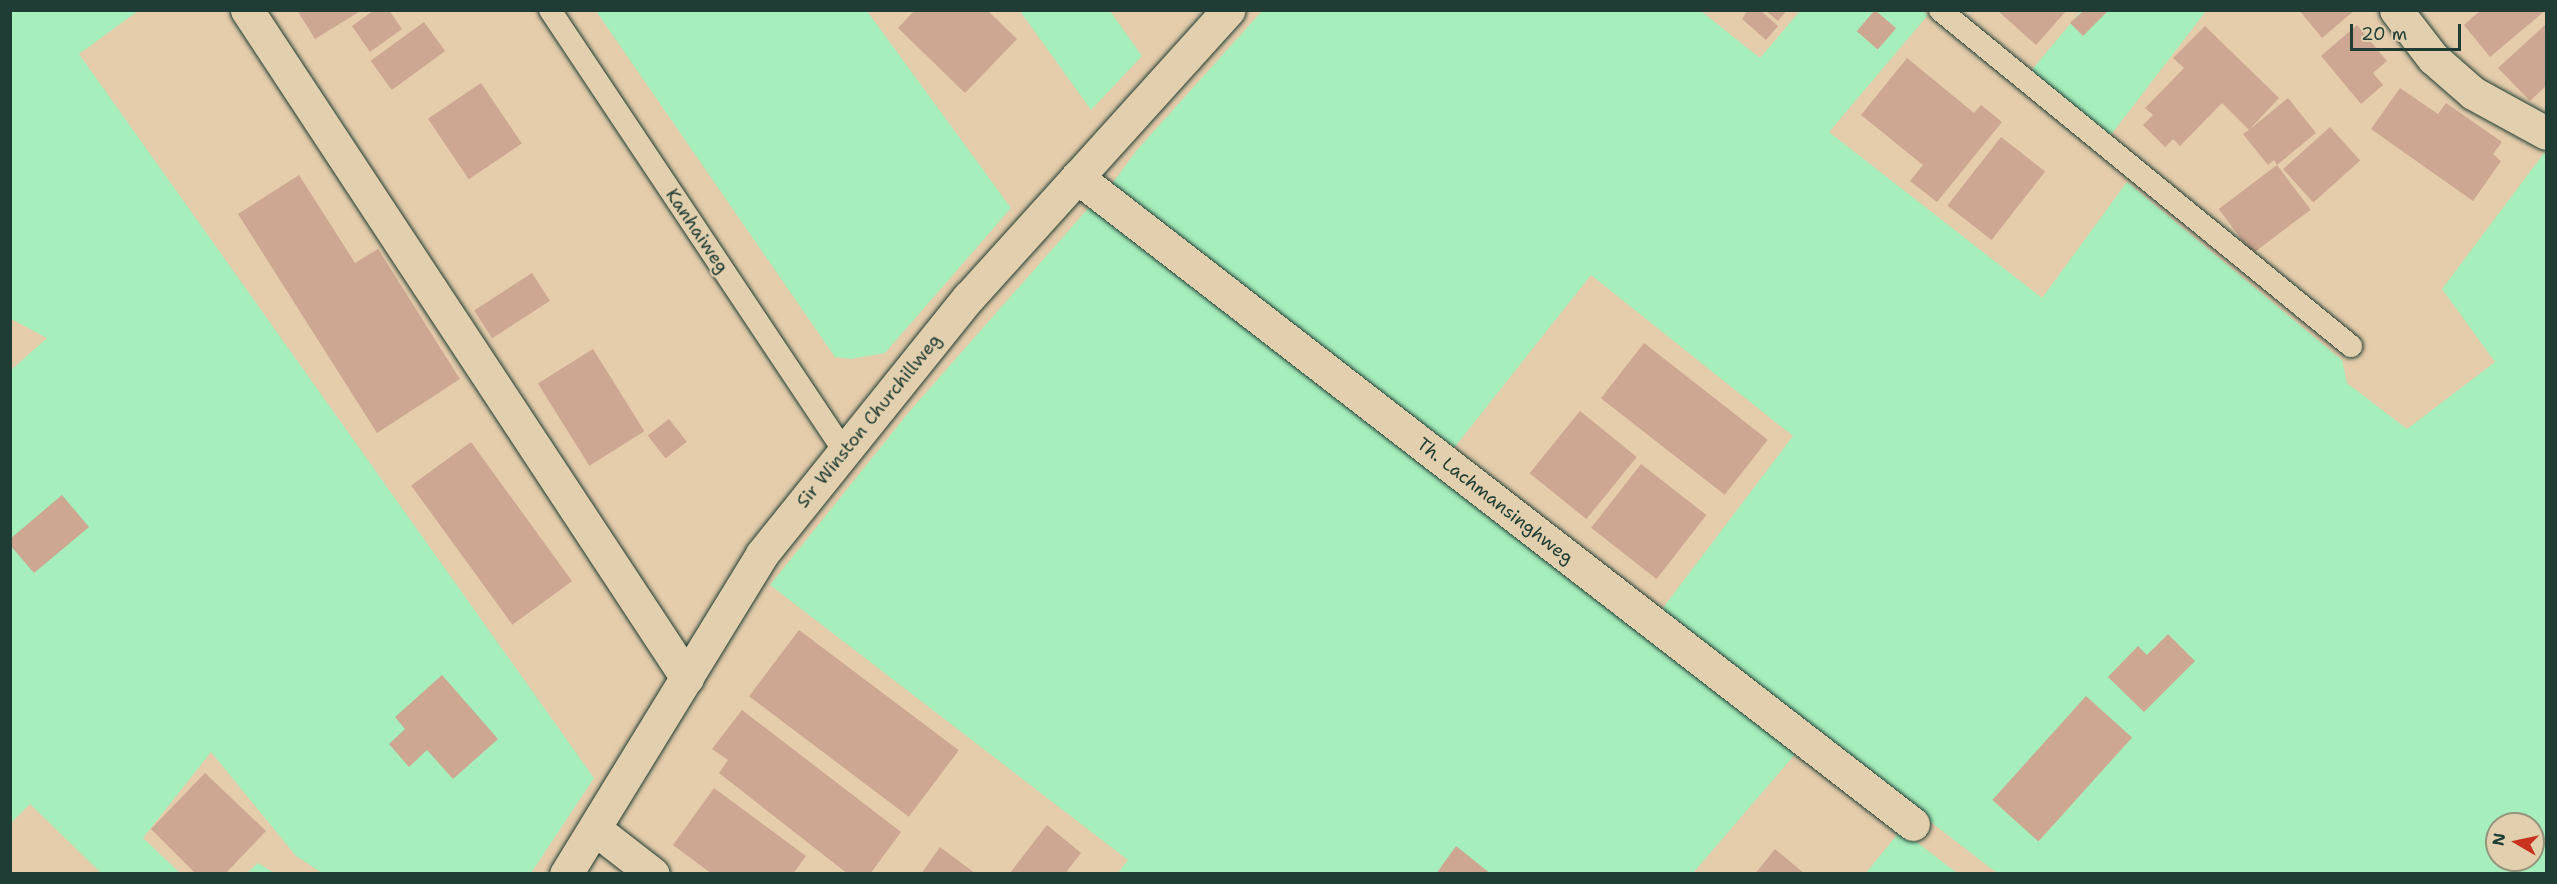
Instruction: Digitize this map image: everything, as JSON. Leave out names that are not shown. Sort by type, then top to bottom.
[{"type":"street","points":[[247,10],[687,678]]},
{"type":"street","name":"Sir Winston Churchillweg","points":[[566,873],[762,554],[969,297],[1228,10]]},
{"type":"street","points":[[2396,10],[2433,58],[2473,93],[2547,133]]},
{"type":"street","name":"Th. Lachmansinghweg","points":[[1077,177],[1913,824]]},
{"type":"street","points":[[595,829],[653,873]]},
{"type":"lane","name":"Kanhaiweg","points":[[550,10],[844,451]]},
{"type":"lane","points":[[1940,10],[2351,346]]},
{"type":"green space","points":[[11,11],[138,11],[79,54],[594,778],[531,873],[322,873],[296,856],[211,752],[143,838],[180,873],[101,873],[30,804],[11,823],[11,370],[47,338],[11,319]]},
{"type":"green space","points":[[596,11],[867,11],[1011,208],[885,353],[851,359],[835,357]]},
{"type":"green space","points":[[1020,11],[1110,11],[1142,56],[1091,110]]},
{"type":"green space","points":[[1262,11],[1701,11],[1760,58],[1800,11],[1922,11],[1928,15],[1829,132],[2042,298],[2127,182],[2342,360],[2347,383],[2407,429],[2495,362],[2442,289],[2544,153],[2546,154],[2546,873],[1997,873],[1659,613],[1793,436],[1591,275],[1454,448],[1112,184],[1136,151]]},
{"type":"green space","points":[[2081,11],[2206,11],[2110,136],[2030,72]]},
{"type":"green space","points":[[1092,204],[1797,752],[1693,873],[1118,873],[1128,860],[770,585],[909,412]]},
{"type":"green space","points":[[1901,830],[1957,873],[1865,874]]},
{"type":"green space","points":[[258,863],[274,873],[247,873]]},
{"type":"building","points":[[297,10],[362,10],[315,39]]},
{"type":"building","points":[[374,10],[389,10],[402,29],[370,52],[352,26]]},
{"type":"building","points":[[915,10],[987,10],[1017,39],[965,93],[898,28]]},
{"type":"building","points":[[1748,10],[1760,10],[1778,26],[1766,40],[1742,19]]},
{"type":"building","points":[[1765,10],[1787,10],[1778,21]]},
{"type":"building","points":[[1875,10],[1896,28],[1878,50],[1857,31]]},
{"type":"building","points":[[1997,10],[2067,10],[2036,45]]},
{"type":"building","points":[[2084,10],[2109,10],[2083,36],[2070,23]]},
{"type":"building","points":[[2299,10],[2355,10],[2322,38]]},
{"type":"building","points":[[2481,10],[2546,10],[2490,57],[2464,25]]},
{"type":"building","points":[[424,22],[445,51],[392,90],[371,61]]},
{"type":"building","points":[[2546,24],[2546,86],[2530,101],[2498,68]]},
{"type":"building","points":[[2357,25],[2387,61],[2373,73],[2383,85],[2361,104],[2321,56]]},
{"type":"building","points":[[2205,26],[2279,98],[2249,130],[2222,103],[2180,146],[2173,139],[2165,147],[2143,125],[2153,115],[2145,108],[2184,68],[2173,58]]},
{"type":"building","points":[[1907,58],[1974,113],[1981,105],[2002,122],[1937,202],[1910,181],[1923,165],[1861,115]]},
{"type":"building","points":[[481,83],[522,144],[469,179],[428,119]]},
{"type":"building","points":[[2400,88],[2438,114],[2446,103],[2502,142],[2493,154],[2501,161],[2473,201],[2371,129]]},
{"type":"building","points":[[2288,98],[2316,133],[2277,165],[2274,160],[2268,165],[2243,134]]},
{"type":"building","points":[[2330,127],[2360,160],[2313,203],[2283,169]]},
{"type":"building","points":[[2001,137],[2045,171],[1992,240],[1947,206]]},
{"type":"building","points":[[2277,165],[2311,210],[2252,254],[2219,209]]},
{"type":"building","points":[[299,175],[355,263],[378,249],[460,379],[377,433],[238,214]]},
{"type":"building","points":[[532,273],[550,301],[492,338],[474,311]]},
{"type":"building","points":[[1644,343],[1768,440],[1725,495],[1601,398]]},
{"type":"building","points":[[593,349],[644,431],[589,466],[538,383]]},
{"type":"building","points":[[1580,411],[1637,457],[1586,519],[1530,473]]},
{"type":"building","points":[[669,419],[687,442],[666,458],[648,436]]},
{"type":"building","points":[[471,442],[572,581],[512,625],[411,485]]},
{"type":"building","points":[[1641,464],[1706,515],[1657,579],[1591,528]]},
{"type":"building","points":[[62,495],[89,527],[34,573],[10,545],[10,539]]},
{"type":"building","points":[[799,630],[959,750],[909,817],[749,696]]},
{"type":"building","points":[[2168,634],[2195,661],[2144,712],[2108,677],[2138,646],[2147,655]]},
{"type":"building","points":[[442,675],[498,739],[453,779],[427,750],[409,767],[389,744],[405,729],[395,717]]},
{"type":"building","points":[[2086,696],[2132,737],[2038,842],[1992,800]]},
{"type":"building","points":[[742,710],[901,832],[870,874],[848,874],[719,773],[728,760],[712,749]]},
{"type":"building","points":[[205,773],[266,831],[225,874],[196,874],[151,829]]},
{"type":"building","points":[[714,788],[806,856],[793,874],[712,874],[673,845]]},
{"type":"building","points":[[1047,825],[1081,853],[1067,871],[1071,874],[1009,874]]},
{"type":"building","points":[[1456,846],[1491,874],[1436,874]]},
{"type":"building","points":[[940,847],[976,874],[921,874]]},
{"type":"building","points":[[1775,849],[1805,874],[1755,874]]}]
